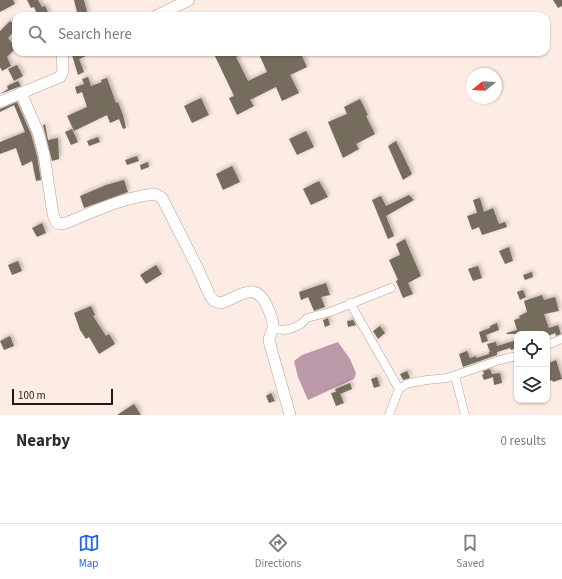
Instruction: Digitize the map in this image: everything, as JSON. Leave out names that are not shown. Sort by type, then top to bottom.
[{"type":"street","points":[[164,12],[189,0]]},
{"type":"street","points":[[0,102],[60,77],[63,71],[62,56]]},
{"type":"street","points":[[21,93],[38,132],[44,155],[53,214],[56,222],[60,224],[66,223],[131,198],[155,194],[162,198],[210,296],[214,301],[221,303],[244,293],[253,291],[260,294],[273,321],[273,328],[269,341],[290,415]]},
{"type":"street","points":[[273,328],[284,330],[293,328],[301,324],[307,318],[330,312],[391,288]]},
{"type":"street","points":[[350,303],[399,389]]},
{"type":"street","points":[[550,344],[562,339]]},
{"type":"street","points":[[388,415],[399,389],[410,383],[438,380],[455,376],[500,360],[514,357]]},
{"type":"street","points":[[455,376],[465,415]]},
{"type":"shaded area","points":[[338,342],[350,359],[356,373],[354,379],[308,400],[298,377],[294,361],[302,355]]},
{"type":"building","points":[[0,0],[13,0],[15,4],[0,12]]},
{"type":"building","points":[[27,0],[38,0],[42,7],[45,6],[48,12],[36,12],[34,7],[31,8]]},
{"type":"building","points":[[74,0],[84,0],[87,12],[77,12]]},
{"type":"building","points":[[553,0],[562,0],[562,6],[558,8]]},
{"type":"building","points":[[10,21],[12,23],[12,34],[8,38],[12,43],[12,52],[7,57],[11,66],[2,71],[0,67],[0,31]]},
{"type":"building","points":[[72,56],[86,56],[79,59],[84,72],[78,75]]},
{"type":"building","points":[[215,56],[238,56],[236,57],[248,81],[267,72],[260,56],[302,56],[307,67],[290,75],[299,93],[282,101],[276,87],[250,100],[254,106],[237,115],[229,98],[234,96]]},
{"type":"building","points":[[17,65],[23,76],[14,81],[8,69]]},
{"type":"building","points":[[88,77],[91,86],[102,82],[101,80],[107,78],[116,103],[118,102],[123,115],[126,128],[123,129],[119,119],[110,123],[107,115],[74,131],[67,116],[87,107],[82,92],[77,94],[75,87],[84,84],[82,79]]},
{"type":"building","points":[[18,81],[21,86],[0,94],[8,89],[7,86]]},
{"type":"building","points":[[201,98],[209,115],[192,123],[184,106]]},
{"type":"building","points":[[360,99],[375,134],[356,144],[359,149],[343,158],[328,122],[347,114],[344,107]]},
{"type":"building","points":[[17,102],[31,134],[41,180],[36,181],[32,161],[22,166],[16,148],[0,154],[0,142],[25,132],[14,105],[0,112],[0,109]]},
{"type":"building","points":[[45,124],[48,140],[58,138],[59,159],[52,161],[43,125]]},
{"type":"building","points":[[72,129],[78,142],[71,145],[65,132]]},
{"type":"building","points":[[306,131],[314,147],[297,155],[289,139]]},
{"type":"building","points":[[98,137],[100,142],[89,146],[87,141]]},
{"type":"building","points":[[396,141],[412,174],[403,180],[388,146]]},
{"type":"building","points":[[137,156],[139,161],[127,165],[125,160]]},
{"type":"building","points":[[148,162],[149,167],[141,170],[140,165]]},
{"type":"building","points":[[232,166],[240,182],[223,190],[216,174]]},
{"type":"building","points":[[124,180],[128,192],[84,208],[80,196],[106,185]]},
{"type":"building","points":[[319,181],[328,197],[311,205],[303,189]]},
{"type":"building","points":[[409,195],[414,200],[386,216],[394,236],[388,239],[372,200],[381,196],[386,206]]},
{"type":"building","points":[[480,198],[484,212],[493,208],[499,224],[505,222],[507,227],[482,235],[479,227],[472,230],[467,216],[477,213],[473,200]]},
{"type":"building","points":[[42,223],[46,233],[37,237],[32,228]]},
{"type":"building","points":[[405,239],[421,276],[408,283],[413,294],[403,298],[396,281],[398,280],[389,260],[400,255],[396,244]]},
{"type":"building","points":[[509,247],[513,261],[505,264],[499,251]]},
{"type":"building","points":[[18,261],[22,271],[12,275],[8,265]]},
{"type":"building","points":[[156,265],[162,274],[146,284],[140,275]]},
{"type":"building","points":[[478,266],[482,278],[473,281],[468,269]]},
{"type":"building","points":[[532,272],[533,277],[525,280],[523,275]]},
{"type":"building","points":[[326,283],[330,295],[321,297],[325,307],[314,311],[308,297],[301,300],[299,292]]},
{"type":"building","points":[[523,290],[526,297],[520,300],[517,292]]},
{"type":"building","points":[[542,295],[544,300],[555,297],[559,311],[544,314],[549,328],[558,325],[561,334],[556,336],[555,333],[550,335],[550,331],[514,331],[514,334],[507,334],[506,333],[517,330],[514,320],[520,318],[519,316],[527,312],[524,301]]},
{"type":"building","points":[[91,306],[95,315],[93,316],[106,336],[109,334],[115,344],[99,354],[89,337],[86,339],[80,330],[74,313]]},
{"type":"building","points":[[328,318],[330,325],[325,327],[323,320]]},
{"type":"building","points":[[353,320],[356,325],[348,327],[347,321]]},
{"type":"building","points":[[497,323],[499,330],[486,335],[488,341],[482,343],[479,332],[490,328],[490,326]]},
{"type":"building","points":[[380,326],[385,333],[378,339],[373,331]]},
{"type":"building","points":[[10,336],[14,346],[4,350],[0,341]]},
{"type":"building","points":[[514,341],[514,349],[511,350],[510,348],[497,352],[497,355],[463,367],[459,354],[467,351],[470,358],[476,356],[476,358],[489,354],[490,352],[487,344],[496,342],[497,346]]},
{"type":"building","points":[[556,360],[562,379],[553,382],[552,380],[550,381],[550,363]]},
{"type":"building","points":[[490,369],[493,377],[484,380],[482,375],[484,374],[483,371]]},
{"type":"building","points":[[407,371],[410,378],[403,380],[400,374]]},
{"type":"building","points":[[500,373],[502,383],[494,385],[492,374]]},
{"type":"building","points":[[377,377],[380,386],[374,388],[371,379]]},
{"type":"building","points":[[350,383],[352,389],[340,394],[344,403],[336,406],[331,393],[336,392],[335,389]]},
{"type":"building","points":[[271,393],[275,401],[269,403],[266,396]]},
{"type":"building","points":[[134,404],[141,415],[117,415]]}]
